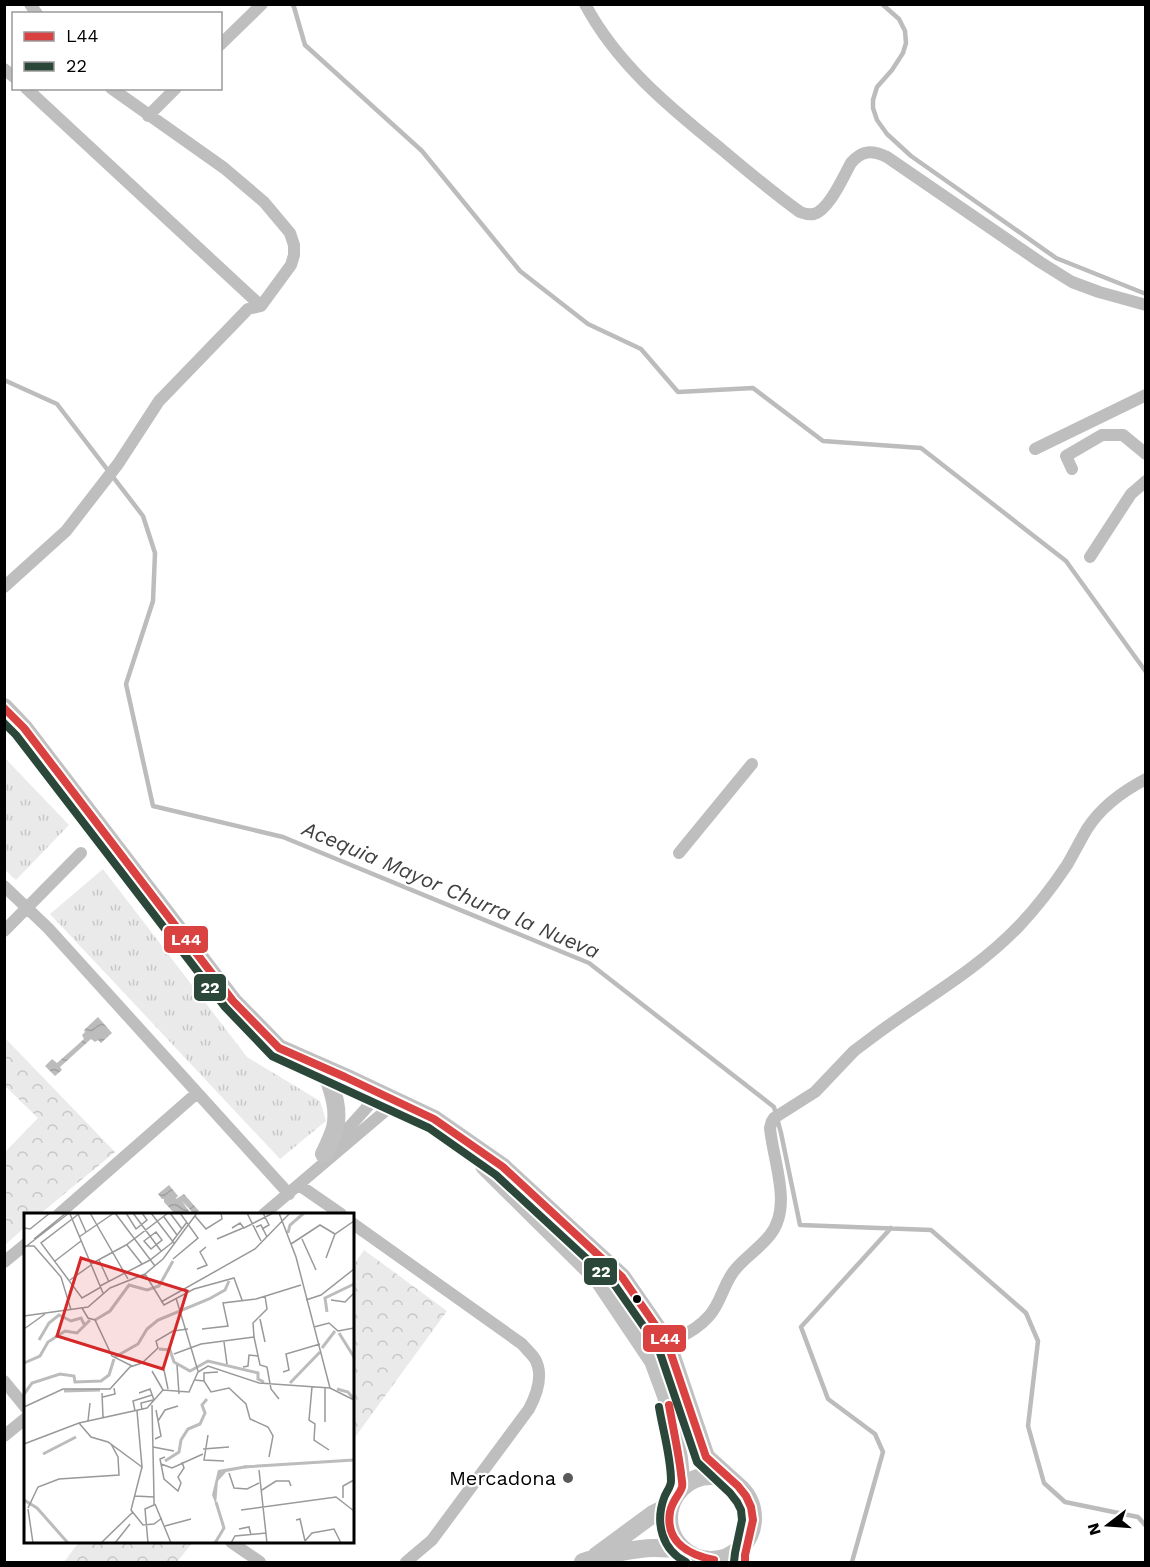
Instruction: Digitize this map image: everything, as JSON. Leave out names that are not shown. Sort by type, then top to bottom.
[{"type":"main road","points":[[4,707],[24,728],[59,773],[232,1001],[279,1048],[434,1119],[503,1167],[622,1278],[667,1342],[706,1457],[738,1486],[751,1507],[753,1520],[745,1563]]},
{"type":"main road","points":[[324,1154],[337,1116],[325,1068]]},
{"type":"main road","points":[[445,1127],[598,1279],[653,1361],[670,1407],[682,1487]]},
{"type":"main road","points":[[738,1486],[728,1479],[716,1476],[692,1480],[675,1495],[669,1517],[670,1529],[675,1540],[692,1556],[715,1561],[736,1551],[745,1542],[750,1532]]},
{"type":"main road","points":[[587,1561],[653,1514],[671,1505]]},
{"type":"main road","points":[[587,1561],[642,1549],[683,1549]]},
{"type":"street","points":[[222,43],[262,4]]},
{"type":"street","points":[[585,4],[598,29],[627,64],[671,109],[800,212],[808,215],[816,214],[824,208],[856,157],[876,152],[887,157],[1072,282],[1099,292],[1146,304]]},
{"type":"street","points":[[28,90],[261,306]]},
{"type":"street","points":[[4,587],[66,531],[118,464],[159,401],[248,309],[261,306],[291,265],[294,255],[290,233],[264,202],[224,168],[114,90]]},
{"type":"street","points":[[148,116],[174,90]]},
{"type":"street","points":[[1035,449],[1146,395]]},
{"type":"street","points":[[1071,469],[1066,456],[1102,435],[1123,435],[1146,454]]},
{"type":"street","points":[[1090,558],[1131,494],[1146,481]]},
{"type":"street","points":[[679,853],[752,764]]},
{"type":"street","points":[[653,1361],[667,1342],[682,1336],[709,1317],[734,1271],[776,1228],[781,1201],[770,1128],[772,1121],[815,1092],[854,1051],[976,966],[997,948],[1038,905],[1089,827],[1108,804],[1124,790],[1146,779]]},
{"type":"street","points":[[4,932],[81,853]]},
{"type":"street","points":[[4,886],[28,908],[289,1194]]},
{"type":"street","points":[[61,1213],[196,1093]]},
{"type":"street","points":[[316,1171],[324,1154],[380,1093]]},
{"type":"street","points":[[266,1213],[397,1101]]},
{"type":"street","points":[[299,1185],[338,1213]]},
{"type":"street","points":[[354,1224],[522,1344],[535,1360],[540,1377],[537,1394],[529,1409],[432,1539],[406,1563]]},
{"type":"street","points":[[4,1263],[24,1246]]},
{"type":"street","points":[[4,1381],[24,1406]]},
{"type":"street","points":[[4,1436],[24,1420]]},
{"type":"street","points":[[232,1543],[260,1563]]},
{"type":"green space","points":[[4,757],[69,825],[16,880],[5,870]]},
{"type":"green space","points":[[103,869],[247,1057],[320,1101],[326,1121],[280,1159],[50,914]]},
{"type":"green space","points":[[5,1038],[115,1152],[41,1213],[24,1213],[24,1228],[5,1245],[5,1152],[38,1118],[5,1086]]},
{"type":"green space","points":[[364,1250],[447,1311],[354,1439],[354,1265]]},
{"type":"green space","points":[[78,1543],[192,1543],[177,1562],[64,1562]]},
{"type":"water","points":[[98,1017],[112,1033],[101,1043],[91,1039],[60,1067],[62,1070],[55,1076],[45,1066],[52,1059],[57,1063],[84,1039],[82,1035],[84,1030]]},
{"type":"water","points":[[169,1185],[178,1196],[176,1199],[184,1194],[199,1211],[193,1213],[182,1201],[190,1213],[174,1213],[158,1194]]},
{"type":"waterway","points":[[292,4],[305,45],[422,151],[520,271],[588,324],[641,349],[678,392],[753,388],[823,441],[921,448],[1066,561],[1146,672]]},
{"type":"waterway","points":[[882,4],[899,19],[905,31],[906,43],[903,53],[892,70],[877,87],[873,100],[877,120],[887,134],[911,156],[1056,258],[1146,294]]},
{"type":"waterway","name":"Acequia Mayor Churra la Nueva","points":[[4,380],[57,404],[143,516],[155,553],[153,601],[126,684],[153,806],[283,837],[589,963],[774,1107],[800,1225],[931,1230],[1026,1313],[1038,1341],[1028,1426],[1044,1483],[1065,1502],[1138,1517],[1146,1526]]},
{"type":"waterway","points":[[852,1562],[883,1452],[875,1434],[828,1399],[801,1327],[891,1228]]},
{"type":"transit line","name":"L44","points":[[4,708],[24,728],[233,1001],[279,1048],[434,1119],[503,1167],[622,1277],[667,1342],[706,1457],[738,1486],[751,1507],[753,1520],[745,1562]]},
{"type":"transit line","name":"22","points":[[4,723],[16,735],[225,1007],[272,1056],[429,1128],[496,1175],[614,1284],[658,1347],[697,1462],[730,1493],[741,1510],[742,1520],[734,1562]]},
{"type":"transit line","name":"L44","points":[[669,1405],[682,1484],[670,1512],[671,1531],[675,1539],[688,1551],[714,1560]]},
{"type":"transit line","name":"22","points":[[659,1407],[671,1472],[670,1485],[661,1507],[661,1526],[666,1543],[678,1557],[686,1562]]},
{"type":"place","name":"Mercadona","points":[[568,1478]]}]
